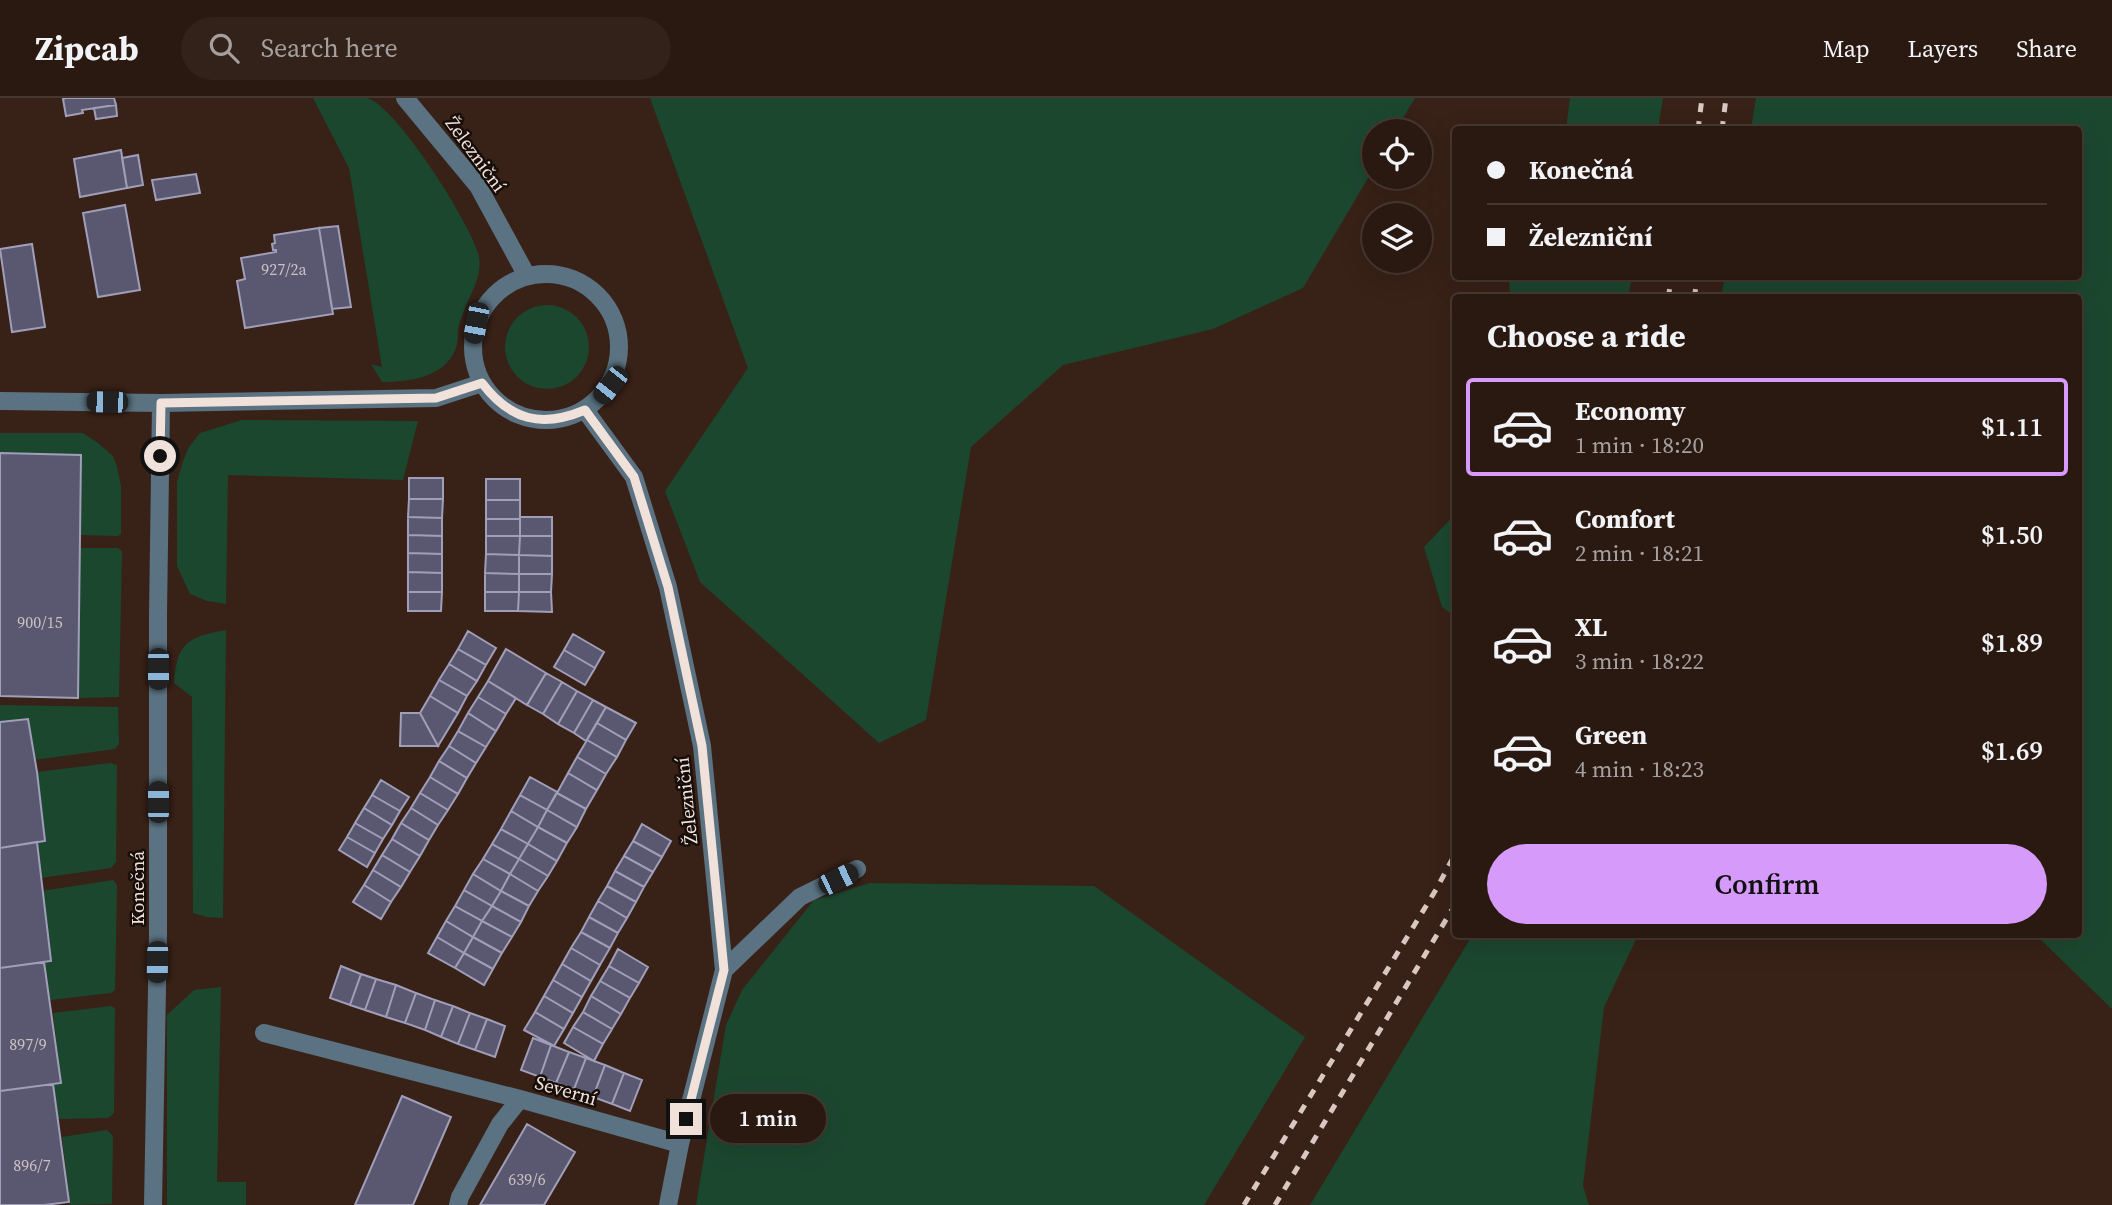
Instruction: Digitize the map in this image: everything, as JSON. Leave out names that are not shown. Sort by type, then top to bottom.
[{"type":"street","name":"Železniční","points":[[405,98],[478,186],[527,276]]},
{"type":"street","points":[[546,273],[565,275],[584,284],[603,299],[619,332],[617,370],[605,391],[585,410],[567,418],[547,421],[528,418],[508,409],[493,397],[482,383],[474,361],[476,323],[484,308],[496,293],[508,284],[527,276],[546,273]]},
{"type":"street","points":[[0,401],[161,403],[436,398],[482,383]]},
{"type":"street","name":"Konečná","points":[[153,1205],[158,935],[161,403]]},
{"type":"street","name":"Železniční","points":[[585,410],[634,477],[668,587],[702,746],[724,970],[680,1144],[668,1205]]},
{"type":"street","points":[[724,970],[800,897],[857,869]]},
{"type":"street","points":[[264,1033],[520,1099]]},
{"type":"street","name":"Severní","points":[[458,1205],[500,1124],[520,1099],[680,1144]]},
{"type":"green space","points":[[313,98],[367,98],[380,105],[396,121],[432,169],[474,242],[479,257],[476,283],[458,328],[453,355],[437,371],[416,379],[382,382],[371,364],[382,367],[349,168]]},
{"type":"green space","points":[[650,98],[1415,98],[1402,119],[1362,119],[1362,188],[1303,288],[1213,329],[1063,365],[971,447],[926,720],[879,743],[700,582],[665,491],[748,368]]},
{"type":"green space","points":[[1570,98],[1663,98],[1658,126],[1566,126]]},
{"type":"green space","points":[[1756,98],[2112,98],[2112,1009],[2039,938],[2082,938],[2082,294],[1722,294],[1724,280],[2082,280],[2082,126],[1751,126]]},
{"type":"green space","points":[[1509,280],[1631,280],[1629,294],[1510,294]]},
{"type":"green space","points":[[547,305],[563,308],[577,317],[586,331],[589,347],[586,363],[577,377],[563,386],[547,389],[531,386],[517,377],[508,363],[505,347],[508,331],[517,317],[531,308]]},
{"type":"green space","points":[[242,420],[418,421],[403,480],[228,475],[226,604],[207,601],[190,594],[177,566],[177,482],[189,447],[200,433]]},
{"type":"green space","points":[[0,433],[83,433],[98,443],[113,456],[117,467],[121,486],[121,534],[80,535],[81,455],[0,453]]},
{"type":"green space","points":[[1452,517],[1452,614],[1442,607],[1424,547]]},
{"type":"green space","points":[[80,548],[118,548],[122,551],[119,697],[78,698]]},
{"type":"green space","points":[[226,630],[223,918],[193,913],[192,697],[174,683],[178,658],[187,644],[202,635]]},
{"type":"green space","points":[[0,705],[118,707],[119,744],[115,749],[34,760],[27,719],[0,722]]},
{"type":"green space","points":[[110,763],[117,765],[116,862],[111,868],[41,878],[37,842],[37,772]]},
{"type":"green space","points":[[113,880],[117,885],[115,990],[111,993],[50,1000],[44,962],[51,961],[42,891]]},
{"type":"green space","points":[[870,883],[1094,886],[1305,1037],[1204,1205],[696,1205],[726,1025],[742,990],[814,900]]},
{"type":"green space","points":[[1471,938],[1637,938],[1604,1007],[1583,1186],[1589,1205],[1310,1205]]},
{"type":"green space","points":[[221,987],[217,1182],[246,1182],[246,1205],[167,1205],[167,1015],[194,990]]},
{"type":"green space","points":[[111,1006],[115,1008],[114,1113],[108,1118],[58,1119],[53,1084],[61,1082],[53,1013]]},
{"type":"green space","points":[[107,1130],[113,1136],[112,1204],[70,1205],[62,1137]]},
{"type":"building","points":[[114,98],[116,105],[82,110],[83,113],[66,116],[63,99]]},
{"type":"building","points":[[116,105],[117,116],[96,119],[94,108]]},
{"type":"building","points":[[121,150],[127,188],[80,197],[74,159]]},
{"type":"building","points":[[138,155],[143,185],[127,188],[122,158]]},
{"type":"building","points":[[196,174],[200,193],[156,200],[152,180]]},
{"type":"building","points":[[125,205],[140,290],[98,297],[83,213]]},
{"type":"building","points":[[338,226],[351,307],[332,309],[319,228]]},
{"type":"building","points":[[319,228],[333,314],[245,328],[237,281],[245,279],[241,258],[276,252],[272,244],[275,243],[274,235]]},
{"type":"building","points":[[32,244],[45,327],[12,332],[0,249]]},
{"type":"building","points":[[0,453],[81,455],[78,698],[0,696]]},
{"type":"building","points":[[409,478],[443,478],[443,499],[409,499]]},
{"type":"building","points":[[486,479],[520,479],[520,500],[486,500]]},
{"type":"building","points":[[409,499],[443,499],[442,518],[408,517]]},
{"type":"building","points":[[486,500],[520,500],[520,519],[486,519]]},
{"type":"building","points":[[408,517],[442,518],[442,536],[408,535]]},
{"type":"building","points":[[520,517],[552,517],[552,536],[520,536]]},
{"type":"building","points":[[486,519],[520,519],[520,536],[486,536]]},
{"type":"building","points":[[408,535],[442,536],[442,554],[408,553]]},
{"type":"building","points":[[486,536],[520,536],[519,555],[486,554]]},
{"type":"building","points":[[520,536],[552,536],[552,556],[519,555]]},
{"type":"building","points":[[408,553],[442,554],[442,573],[408,572]]},
{"type":"building","points":[[486,554],[519,555],[519,574],[485,573]]},
{"type":"building","points":[[519,555],[552,556],[552,574],[519,574]]},
{"type":"building","points":[[408,572],[442,573],[442,592],[408,592]]},
{"type":"building","points":[[485,573],[519,574],[519,592],[485,592]]},
{"type":"building","points":[[519,574],[552,574],[551,592],[519,592]]},
{"type":"building","points":[[408,592],[442,592],[441,611],[408,611]]},
{"type":"building","points":[[485,592],[519,592],[518,611],[485,611]]},
{"type":"building","points":[[519,592],[551,592],[552,612],[518,611]]},
{"type":"building","points":[[468,631],[496,648],[486,665],[458,649]]},
{"type":"building","points":[[573,634],[604,652],[595,668],[564,650]]},
{"type":"building","points":[[458,649],[486,665],[477,681],[449,664]]},
{"type":"building","points":[[506,649],[546,673],[527,705],[488,681]]},
{"type":"building","points":[[564,650],[595,668],[585,685],[554,667]]},
{"type":"building","points":[[449,664],[477,681],[467,696],[439,680]]},
{"type":"building","points":[[546,673],[562,682],[543,714],[527,705]]},
{"type":"building","points":[[439,680],[467,696],[458,713],[430,696]]},
{"type":"building","points":[[488,681],[516,698],[506,714],[478,697]]},
{"type":"building","points":[[562,682],[577,691],[558,724],[543,714]]},
{"type":"building","points":[[577,691],[593,700],[574,733],[558,724]]},
{"type":"building","points":[[430,696],[458,713],[438,746],[420,713]]},
{"type":"building","points":[[478,697],[506,714],[496,731],[468,713]]},
{"type":"building","points":[[593,700],[606,707],[586,741],[574,733]]},
{"type":"building","points":[[606,707],[636,723],[626,740],[597,723]]},
{"type":"building","points":[[401,713],[420,713],[438,746],[400,746]]},
{"type":"building","points":[[468,713],[496,731],[486,747],[458,731]]},
{"type":"building","points":[[28,719],[45,841],[0,848],[0,722]]},
{"type":"building","points":[[597,723],[626,740],[617,757],[587,740]]},
{"type":"building","points":[[458,731],[486,747],[476,763],[449,746]]},
{"type":"building","points":[[587,740],[617,757],[606,774],[577,757]]},
{"type":"building","points":[[449,746],[476,763],[467,778],[439,761]]},
{"type":"building","points":[[577,757],[606,774],[597,790],[568,773]]},
{"type":"building","points":[[439,761],[467,778],[458,794],[430,777]]},
{"type":"building","points":[[568,773],[597,790],[586,809],[557,793]]},
{"type":"building","points":[[430,777],[458,794],[448,810],[420,793]]},
{"type":"building","points":[[530,777],[557,792],[547,810],[520,795]]},
{"type":"building","points":[[381,780],[409,797],[400,811],[372,795]]},
{"type":"building","points":[[420,793],[448,810],[438,825],[411,808]]},
{"type":"building","points":[[557,793],[586,809],[577,827],[547,810]]},
{"type":"building","points":[[372,795],[400,811],[392,825],[364,808]]},
{"type":"building","points":[[520,795],[547,810],[538,827],[511,811]]},
{"type":"building","points":[[364,808],[392,825],[383,839],[355,823]]},
{"type":"building","points":[[411,808],[438,825],[429,840],[401,823]]},
{"type":"building","points":[[547,810],[577,827],[567,843],[538,827]]},
{"type":"building","points":[[511,811],[538,827],[528,844],[501,829]]},
{"type":"building","points":[[355,823],[383,839],[375,853],[347,837]]},
{"type":"building","points":[[401,823],[429,840],[420,856],[392,839]]},
{"type":"building","points":[[642,824],[671,841],[662,857],[633,841]]},
{"type":"building","points":[[538,827],[567,843],[557,861],[528,844]]},
{"type":"building","points":[[501,829],[528,844],[519,859],[492,844]]},
{"type":"building","points":[[347,837],[375,853],[367,867],[339,850]]},
{"type":"building","points":[[392,839],[420,856],[410,872],[382,855]]},
{"type":"building","points":[[633,841],[662,857],[653,872],[624,856]]},
{"type":"building","points":[[37,842],[51,961],[0,968],[0,848]]},
{"type":"building","points":[[492,844],[519,859],[510,874],[483,859]]},
{"type":"building","points":[[528,844],[557,861],[548,876],[519,859]]},
{"type":"building","points":[[382,855],[410,872],[401,887],[373,870]]},
{"type":"building","points":[[624,856],[653,872],[644,887],[615,871]]},
{"type":"building","points":[[483,859],[510,874],[501,891],[473,874]]},
{"type":"building","points":[[519,859],[548,876],[538,891],[510,874]]},
{"type":"building","points":[[373,870],[401,887],[391,902],[364,885]]},
{"type":"building","points":[[615,871],[644,887],[636,902],[607,886]]},
{"type":"building","points":[[473,874],[501,891],[492,906],[464,890]]},
{"type":"building","points":[[510,874],[538,891],[529,906],[501,891]]},
{"type":"building","points":[[364,885],[391,902],[381,919],[353,902]]},
{"type":"building","points":[[607,886],[636,902],[627,918],[598,901]]},
{"type":"building","points":[[464,890],[492,906],[482,921],[455,906]]},
{"type":"building","points":[[501,891],[529,906],[521,922],[492,906]]},
{"type":"building","points":[[598,901],[627,918],[618,933],[589,917]]},
{"type":"building","points":[[455,906],[482,921],[473,937],[446,921]]},
{"type":"building","points":[[492,906],[521,922],[512,937],[482,921]]},
{"type":"building","points":[[589,917],[618,933],[610,948],[581,932]]},
{"type":"building","points":[[446,921],[473,937],[464,953],[437,937]]},
{"type":"building","points":[[482,921],[512,937],[502,953],[473,937]]},
{"type":"building","points":[[581,932],[610,948],[600,965],[571,948]]},
{"type":"building","points":[[437,937],[464,953],[455,968],[428,953]]},
{"type":"building","points":[[473,937],[502,953],[493,969],[464,953]]},
{"type":"building","points":[[571,948],[600,965],[591,981],[562,964]]},
{"type":"building","points":[[618,949],[648,967],[639,983],[609,966]]},
{"type":"building","points":[[464,953],[493,969],[484,985],[455,968]]},
{"type":"building","points":[[44,962],[61,1083],[0,1091],[0,968]]},
{"type":"building","points":[[562,964],[591,981],[582,997],[553,980]]},
{"type":"building","points":[[341,966],[361,974],[350,1005],[330,998]]},
{"type":"building","points":[[609,966],[639,983],[630,998],[600,981]]},
{"type":"building","points":[[361,974],[376,979],[365,1010],[350,1005]]},
{"type":"building","points":[[376,979],[396,985],[386,1017],[365,1010]]},
{"type":"building","points":[[553,980],[582,997],[573,1013],[544,996]]},
{"type":"building","points":[[600,981],[630,998],[621,1014],[591,996]]},
{"type":"building","points":[[396,985],[416,993],[405,1023],[386,1017]]},
{"type":"building","points":[[416,993],[435,1000],[425,1030],[405,1023]]},
{"type":"building","points":[[544,996],[573,1013],[564,1029],[535,1012]]},
{"type":"building","points":[[591,996],[621,1014],[612,1029],[583,1012]]},
{"type":"building","points":[[435,1000],[453,1006],[441,1037],[425,1030]]},
{"type":"building","points":[[453,1006],[470,1013],[458,1044],[441,1037]]},
{"type":"building","points":[[535,1012],[564,1029],[554,1046],[524,1030]]},
{"type":"building","points":[[583,1012],[612,1029],[603,1044],[573,1027]]},
{"type":"building","points":[[470,1013],[487,1019],[475,1050],[458,1044]]},
{"type":"building","points":[[487,1019],[505,1026],[495,1057],[475,1050]]},
{"type":"building","points":[[573,1027],[603,1044],[594,1061],[564,1043]]},
{"type":"building","points":[[533,1038],[551,1045],[540,1077],[521,1070]]},
{"type":"building","points":[[551,1045],[569,1052],[556,1083],[540,1077]]},
{"type":"building","points":[[569,1052],[586,1058],[574,1089],[556,1083]]},
{"type":"building","points":[[586,1058],[605,1065],[593,1097],[574,1089]]},
{"type":"building","points":[[605,1065],[624,1073],[612,1104],[593,1097]]},
{"type":"building","points":[[624,1073],[642,1080],[630,1111],[612,1104]]},
{"type":"building","points":[[53,1084],[69,1202],[0,1205],[0,1091]]},
{"type":"building","points":[[402,1096],[451,1117],[413,1205],[355,1205]]},
{"type":"building","points":[[527,1124],[575,1152],[544,1205],[480,1205]]},
{"type":"railway","points":[[1698,126],[1702,98]]},
{"type":"railway","points":[[1722,126],[1726,98]]},
{"type":"railway","points":[[1669,294],[1671,280]]},
{"type":"railway","points":[[1695,294],[1697,280]]},
{"type":"railway","points":[[1244,1205],[1452,860]]},
{"type":"railway","points":[[1275,1205],[1452,910]]},
{"type":"route","points":[[160,456],[161,403],[436,398],[482,383],[493,397],[508,409],[528,418],[547,421],[567,418],[585,410],[634,477],[668,587],[702,746],[724,970],[686,1119]]}]
